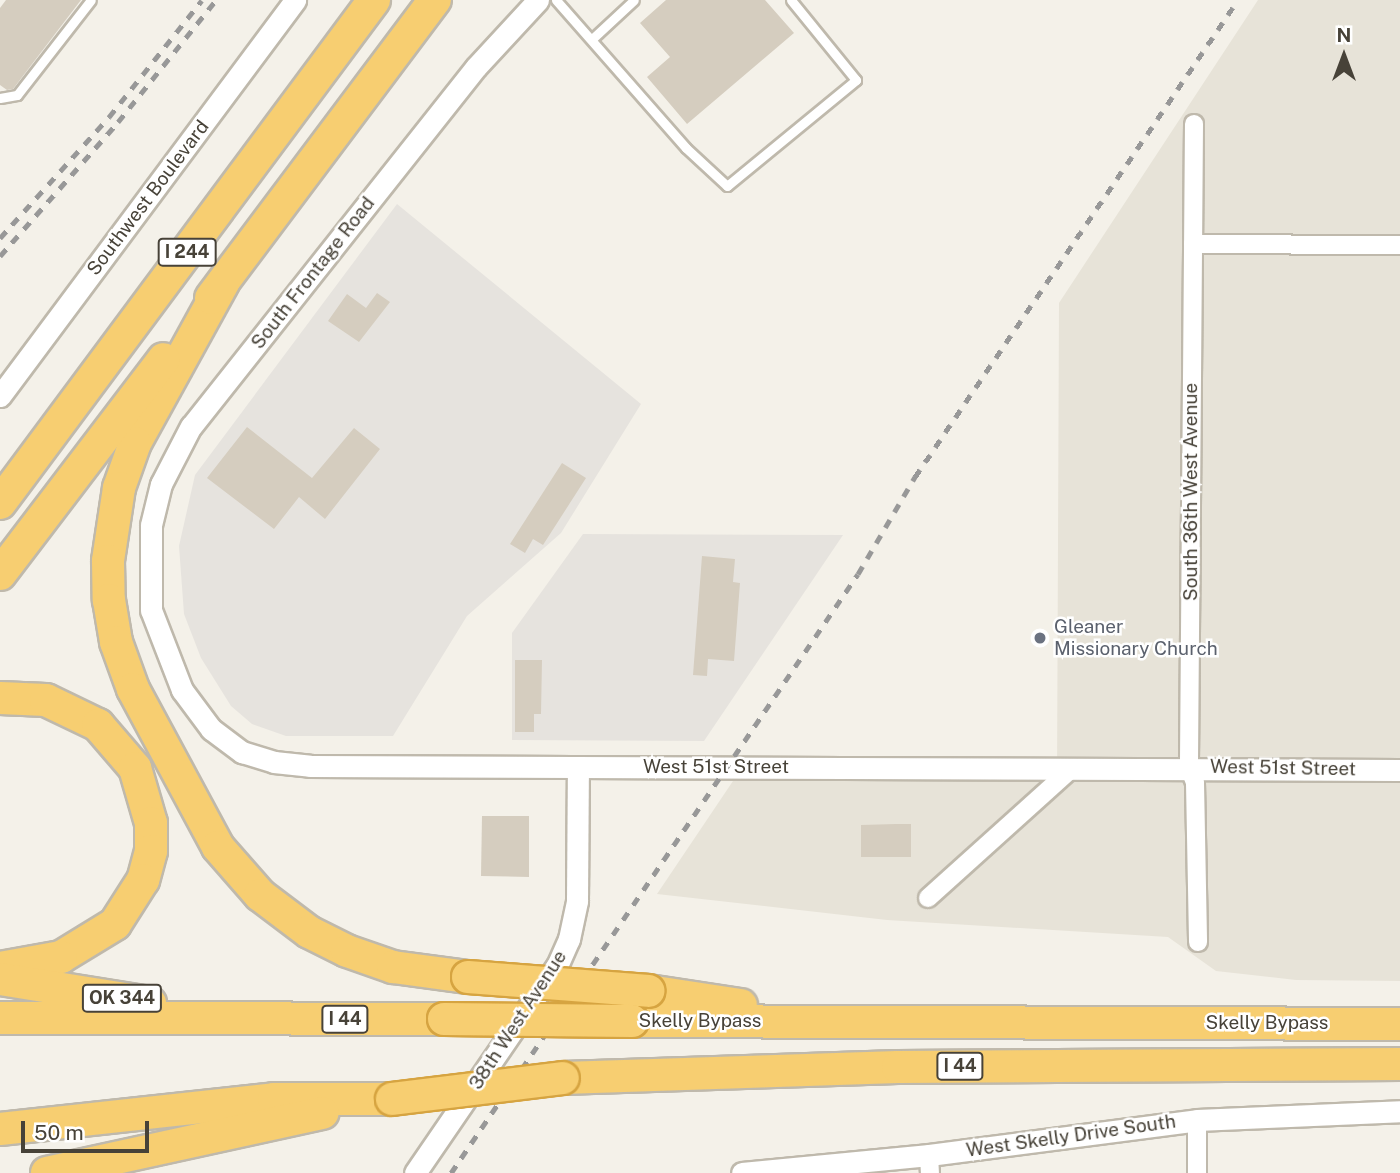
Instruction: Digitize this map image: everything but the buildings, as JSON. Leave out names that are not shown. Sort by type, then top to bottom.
[{"type":"highway","name":"I 244","points":[[0,503],[374,0]]},
{"type":"highway","name":"I 244","points":[[0,574],[435,0]]},
{"type":"highway","points":[[223,283],[135,443],[119,488],[108,561],[109,600],[116,642],[132,689],[218,847],[260,895],[309,932],[347,951],[393,967],[468,978],[648,991],[850,1021]]},
{"type":"highway","points":[[0,698],[46,700],[98,725],[135,768],[151,822],[151,851],[143,880],[115,923],[61,957],[0,968]]},
{"type":"highway","name":"OK 344","points":[[0,979],[245,1018]]},
{"type":"highway","name":"Skelly Bypass","points":[[0,1018],[1400,1024]]},
{"type":"highway","name":"I 44","points":[[47,1173],[392,1099],[564,1078],[885,1067],[1400,1064]]},
{"type":"highway","points":[[0,1129],[274,1099],[392,1099]]},
{"type":"street","name":"Southwest Boulevard","points":[[0,396],[295,0]]},
{"type":"street","name":"South Frontage Road","points":[[148,576],[151,525],[161,484],[191,426],[476,67],[538,0]]},
{"type":"street","name":"South 36th West Avenue","points":[[1194,124],[1189,767],[1195,783],[1198,942]]},
{"type":"street","points":[[1193,244],[1400,245]]},
{"type":"street","name":"West 51st Street","points":[[148,576],[151,610],[182,691],[211,729],[242,752],[310,766],[1070,770],[1189,767],[1400,770]]},
{"type":"street","name":"38th West Avenue","points":[[415,1173],[557,966],[569,939],[577,901],[578,767]]},
{"type":"street","points":[[928,898],[1070,770]]},
{"type":"street","name":"West Skelly Drive South","points":[[742,1173],[929,1164],[1198,1119],[1400,1111]]},
{"type":"street","points":[[1197,1173],[1198,1119]]},
{"type":"lane","points":[[0,98],[17,94],[91,0]]},
{"type":"lane","points":[[556,0],[686,148],[727,186],[856,80],[791,0]]},
{"type":"lane","points":[[592,39],[634,0]]},
{"type":"shaded area","points":[[1258,0],[1400,0],[1400,981],[1296,980],[1216,971],[1168,937],[887,920],[657,894],[733,781],[1057,781],[1059,303]]},
{"type":"shaded area","points":[[397,204],[641,404],[561,533],[467,616],[393,736],[286,736],[252,724],[231,706],[201,658],[184,614],[179,546],[195,475]]},
{"type":"shaded area","points":[[583,534],[843,535],[704,741],[512,740],[512,633]]},
{"type":"railway","points":[[0,238],[109,117],[202,0]]},
{"type":"railway","points":[[0,256],[118,122],[216,0]]},
{"type":"railway","points":[[451,1173],[858,574],[915,477],[1238,0]]},
{"type":"place","name":"Gleaner Missionary Church","points":[[1040,638]]}]
